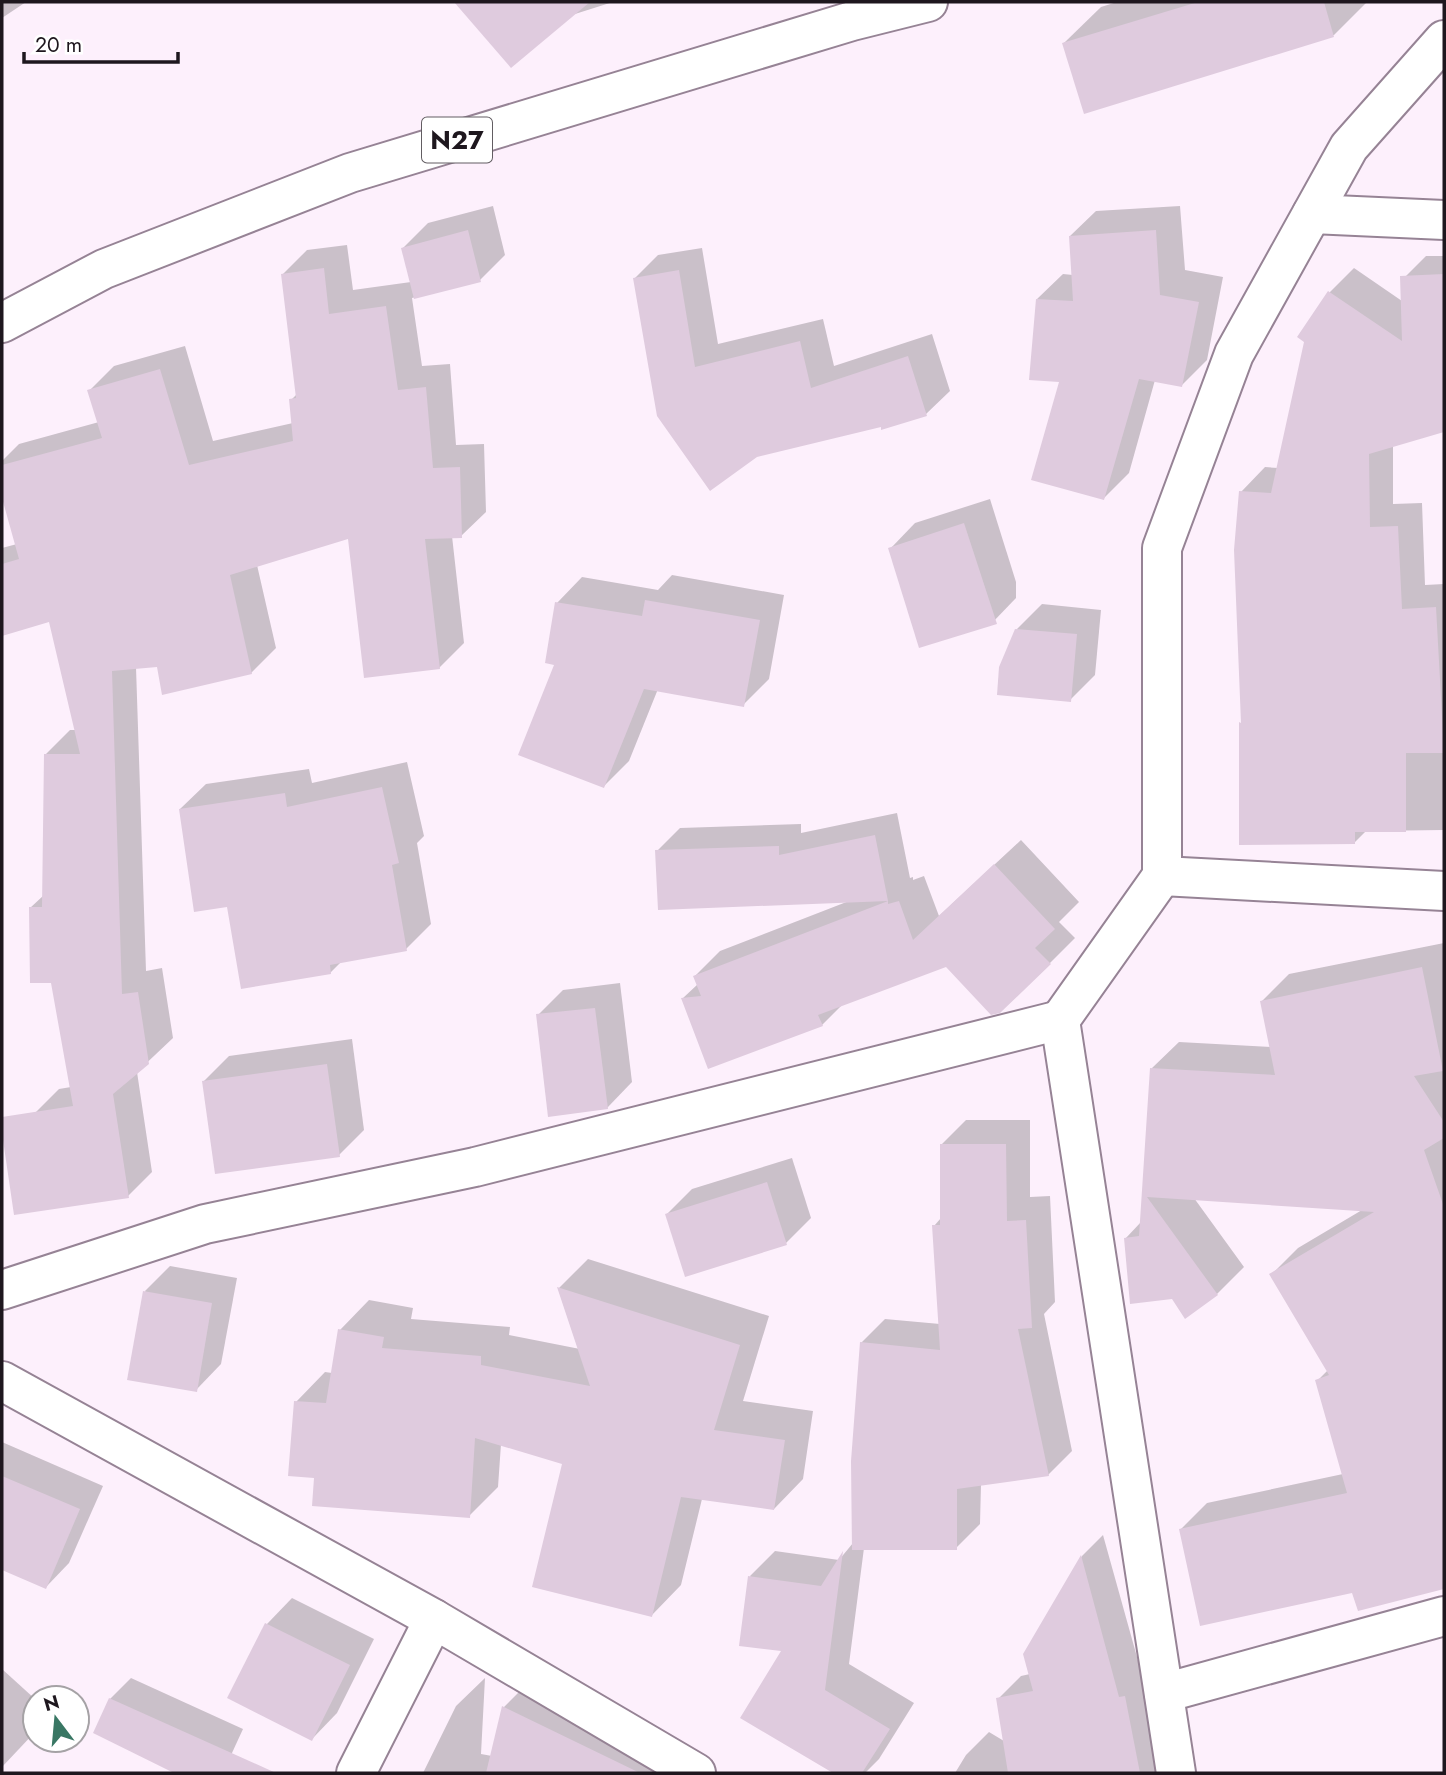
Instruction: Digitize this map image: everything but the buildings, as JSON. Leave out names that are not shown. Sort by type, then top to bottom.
[{"type":"street","name":"N27","points":[[2,323],[104,269],[350,173],[839,25],[928,2]]},
{"type":"street","points":[[2,1290],[205,1224],[475,1167],[1060,1020],[1162,876],[1163,548],[1234,354],[1349,147],[1444,40]]},
{"type":"street","points":[[1312,214],[1444,220]]},
{"type":"street","points":[[1162,876],[1444,891]]},
{"type":"street","points":[[1060,1020],[1176,1773]]},
{"type":"street","points":[[2,1381],[434,1619],[696,1773]]},
{"type":"street","points":[[1164,1693],[1444,1616]]},
{"type":"street","points":[[356,1773],[434,1619]]}]
